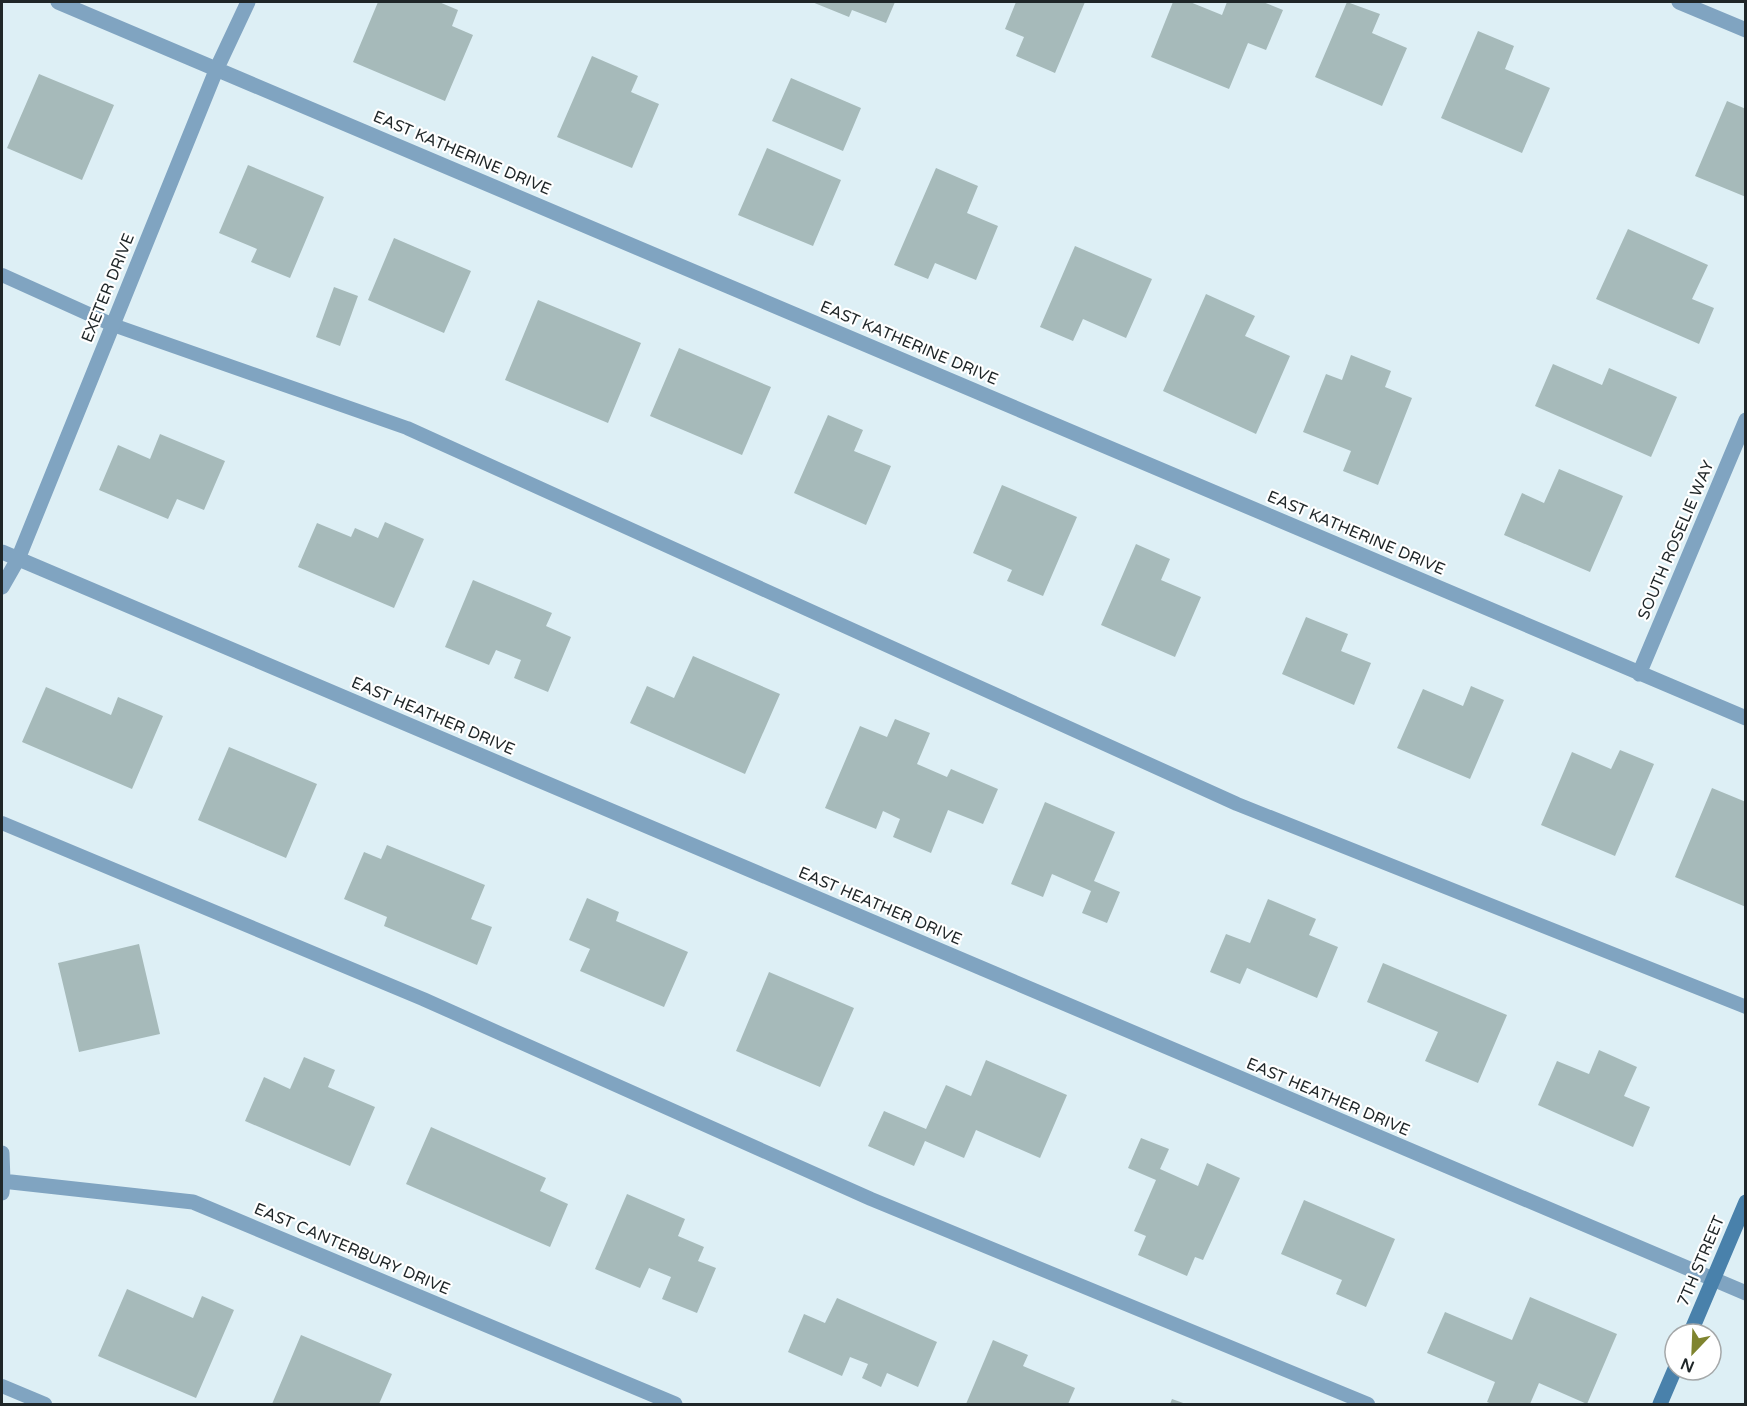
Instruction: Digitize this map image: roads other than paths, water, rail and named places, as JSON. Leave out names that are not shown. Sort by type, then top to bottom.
[{"type":"main road","name":"7TH STREET","points":[[1695,1322],[1746,1202]]},
{"type":"main road","points":[[1660,1404],[1669,1382]]},
{"type":"street","name":"EAST KATHERINE DRIVE","points":[[58,2],[1746,718]]},
{"type":"street","name":"EXETER DRIVE","points":[[2,587],[18,559],[217,68],[248,2]]},
{"type":"street","points":[[1680,2],[1746,30]]},
{"type":"street","name":"SOUTH ROSELIE WAY","points":[[1640,674],[1746,420]]},
{"type":"street","name":"EAST HEATHER DRIVE","points":[[2,552],[1746,1293]]},
{"type":"street","points":[[2,1153],[2,1185]]},
{"type":"street","name":"EAST CANTERBURY DRIVE","points":[[2,1185],[193,1202],[675,1404]]},
{"type":"lane","points":[[2,276],[112,325],[407,428],[1237,804],[1746,1007]]},
{"type":"lane","points":[[2,823],[423,999],[871,1199],[1368,1404]]},
{"type":"lane","points":[[2,1386],[45,1404]]}]
